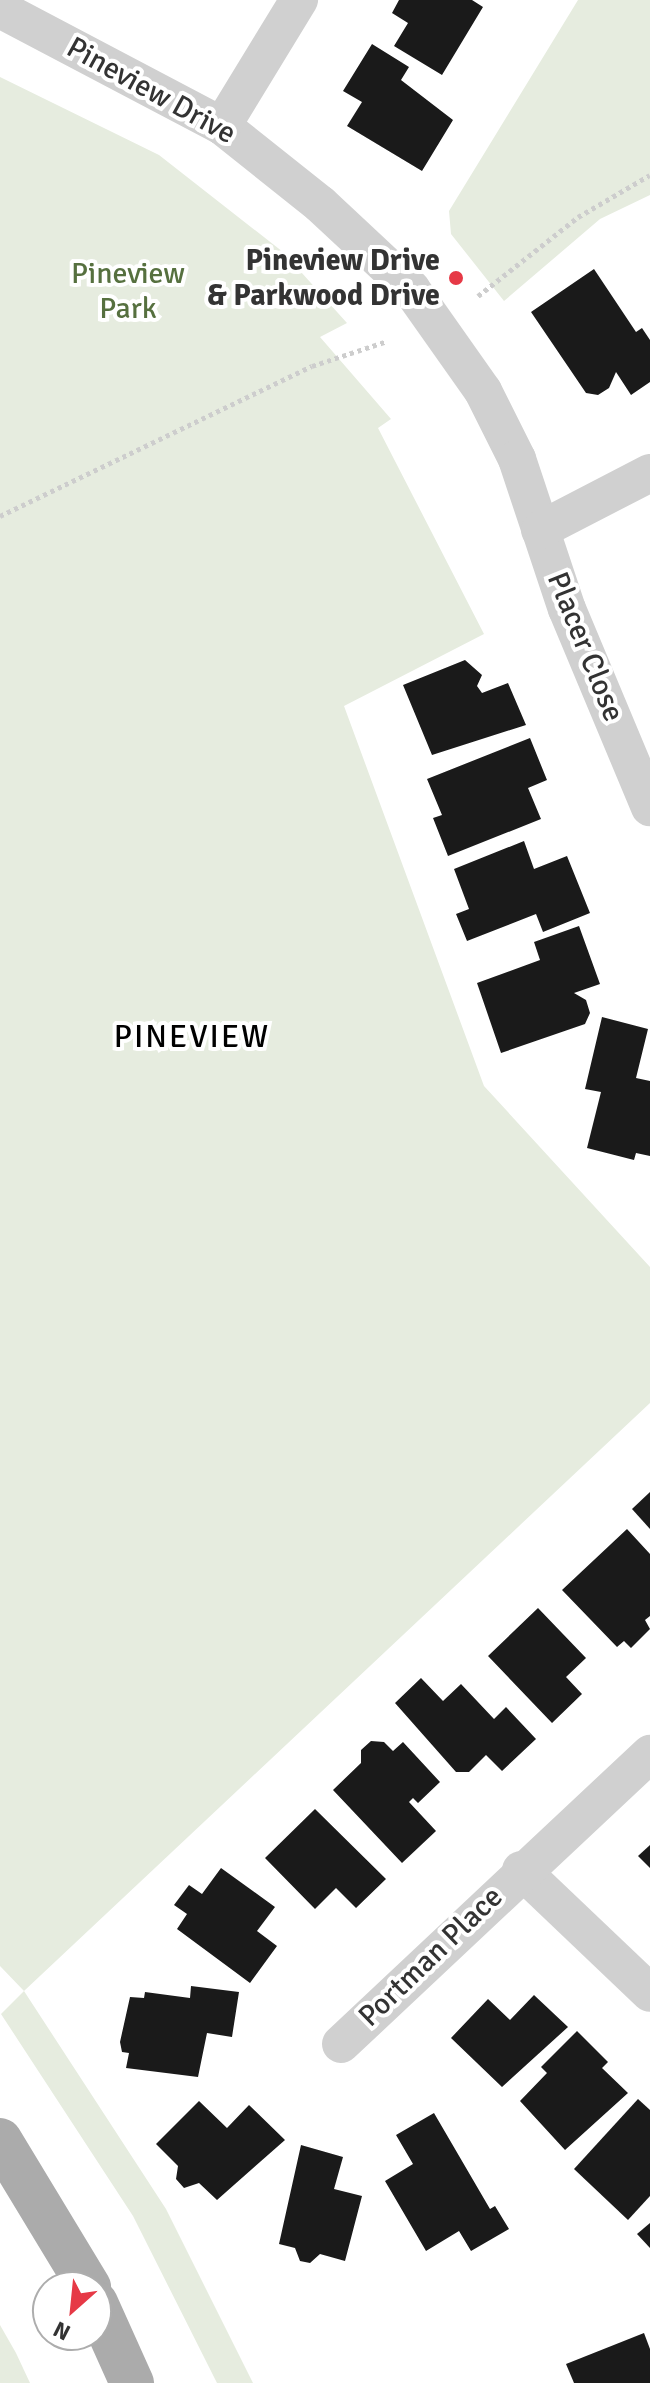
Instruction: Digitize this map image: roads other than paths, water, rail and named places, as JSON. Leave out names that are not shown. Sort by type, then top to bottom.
[{"type":"main road","points":[[0,2140],[79,2271]]},
{"type":"main road","points":[[112,2339],[132,2383]]},
{"type":"street","points":[[222,126],[299,0]]},
{"type":"street","name":"Pineview Drive","points":[[0,9],[222,126],[320,204],[411,289],[483,391],[517,459],[540,530]]},
{"type":"street","points":[[540,530],[650,473]]},
{"type":"street","name":"Placer Close","points":[[540,530],[650,807]]},
{"type":"street","name":"Portman Place","points":[[341,2044],[521,1870],[650,1754]]},
{"type":"street","name":"Portman Place","points":[[521,1870],[650,1993]]},
{"type":"place","name":"Pineview Drive & Parkwood Drive","points":[[456,278]]},
{"type":"district","name":"PINEVIEW","points":[[192,1037]]},
{"type":"park label","name":"Pineview Park","points":[[128,291]]}]
